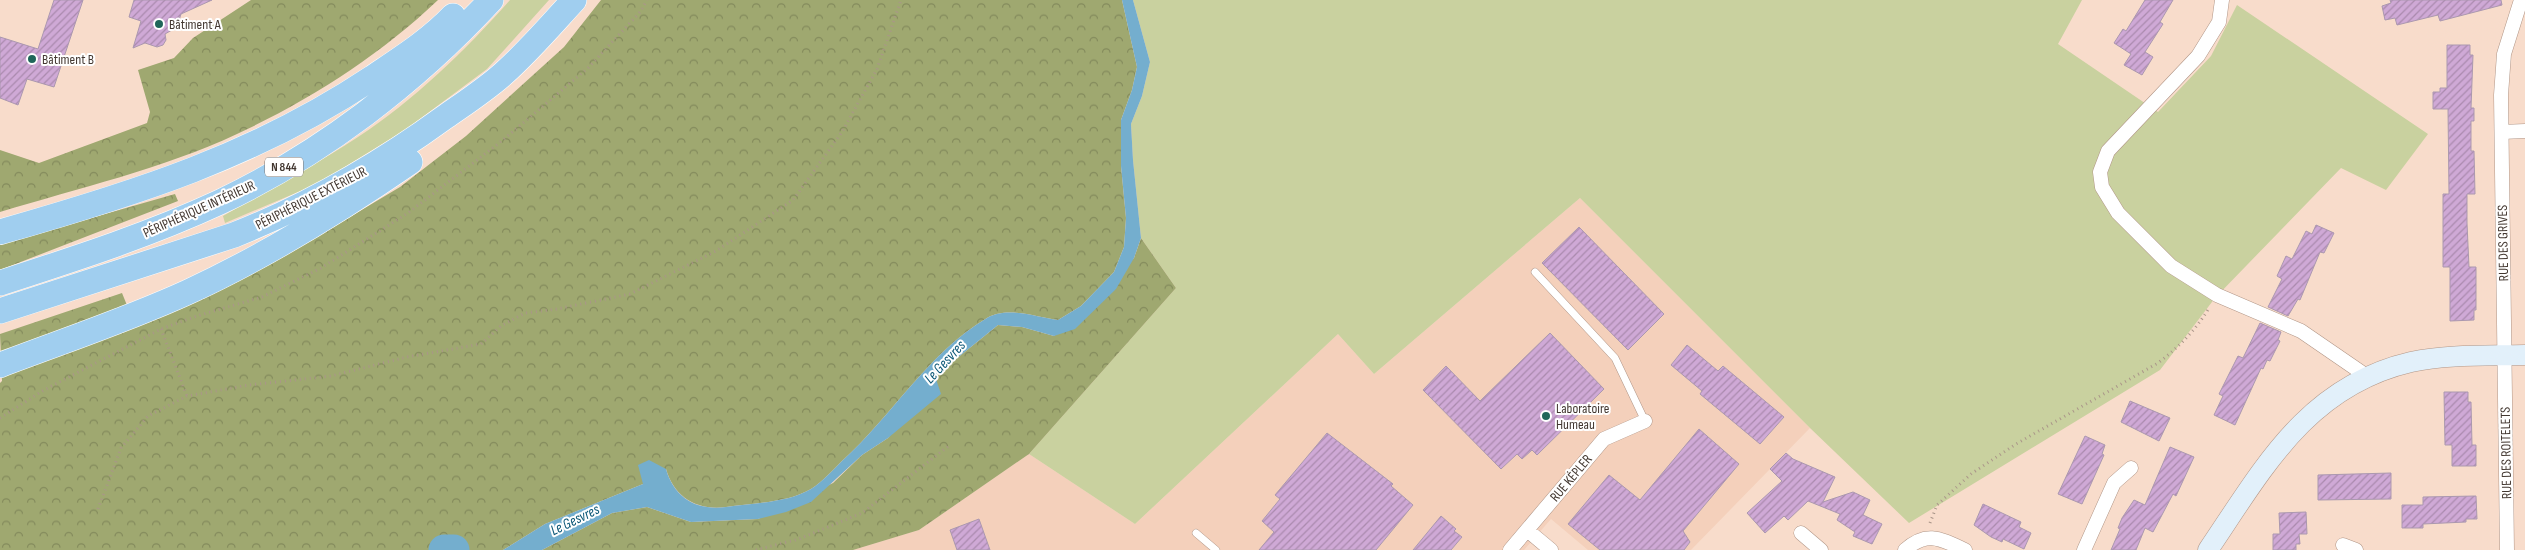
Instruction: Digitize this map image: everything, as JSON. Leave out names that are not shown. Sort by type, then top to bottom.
[{"type":"highway","points":[[0,232],[74,211],[187,174],[300,122],[339,100],[411,52],[446,23],[468,0]]},
{"type":"highway","name":"PÉRIPHÉRIQUE INTÉRIEUR","points":[[0,283],[158,229],[221,202],[286,166],[375,106],[441,50],[491,0]]},
{"type":"highway","name":"PÉRIPHÉRIQUE EXTÉRIEUR","points":[[0,311],[202,246],[267,222],[348,181],[431,129],[504,73],[574,0]]},
{"type":"highway","points":[[0,365],[180,295],[280,245],[357,198],[421,154],[431,129]]},
{"type":"street","points":[[2222,0],[2219,22],[2210,40],[2186,71],[2118,137],[2108,151],[2100,172],[2102,187],[2108,199],[2149,246],[2177,271],[2218,295],[2301,331],[2368,377]]},
{"type":"street","name":"RUE DES GRIVES","points":[[2505,355],[2501,95],[2504,54],[2522,0]]},
{"type":"street","points":[[2502,132],[2525,131]]},
{"type":"street","name":"RUE DES ROITELETS","points":[[2505,355],[2507,550]]},
{"type":"street","points":[[2208,550],[2274,452],[2294,430],[2328,399],[2368,377],[2411,362],[2436,358],[2525,355]]},
{"type":"street","name":"RUE KÉPLER","points":[[1510,550],[1604,439],[1645,421]]},
{"type":"street","points":[[2084,550],[2114,483],[2131,468]]},
{"type":"street","points":[[1527,530],[1551,550]]},
{"type":"street","points":[[1801,533],[1821,550]]},
{"type":"street","points":[[1905,550],[1918,540],[1925,538],[1942,540],[1965,550]]},
{"type":"lane","points":[[1535,272],[1615,358],[1645,421]]},
{"type":"lane","points":[[1196,533],[1216,550]]},
{"type":"path","points":[[98,509],[121,448],[148,416],[187,396],[249,385],[331,376],[407,357],[481,344],[501,326],[525,313],[557,309],[630,294],[716,251],[793,200],[842,132],[872,76],[901,0]]},
{"type":"path","points":[[1925,538],[1937,505],[1970,474],[2016,444],[2158,363],[2180,347],[2197,327],[2218,295]]},
{"type":"path","points":[[161,329],[187,396]]},
{"type":"path","points":[[756,550],[799,539],[862,513],[950,445]]},
{"type":"shaded area","points":[[1580,198],[1810,428],[1691,550],[1588,550],[1551,519],[1524,550],[853,550],[919,530],[1029,454],[1135,524],[1338,334],[1374,374]]},
{"type":"green space","points":[[251,0],[438,0],[368,58],[291,107],[264,121],[209,146],[150,168],[0,212],[0,150],[39,163],[147,123],[150,112],[138,70],[174,58],[193,38]]},
{"type":"green space","points":[[510,0],[549,0],[487,69],[405,130],[317,184],[225,223],[223,216],[341,148],[398,108],[457,56]]},
{"type":"green space","points":[[601,0],[1122,0],[1137,67],[1132,90],[1121,120],[1121,166],[1126,218],[1124,247],[1114,272],[1081,306],[1058,320],[1022,313],[1003,313],[987,318],[946,349],[878,424],[827,476],[811,489],[791,497],[770,502],[715,508],[706,507],[688,500],[681,494],[670,479],[666,469],[643,484],[545,524],[503,550],[0,550],[0,383],[2,381],[0,334],[122,293],[135,325],[209,295],[313,239],[400,187],[466,136],[564,47]]},
{"type":"green space","points":[[1133,0],[2082,0],[2058,44],[2158,112],[2211,56],[2237,5],[2428,134],[2386,190],[2341,168],[2215,298],[2160,370],[1909,523],[1810,428],[1580,198],[1374,374],[1338,334],[1135,524],[1029,454],[1176,288],[1141,238],[1131,124],[1142,96],[1150,62]]},
{"type":"green space","points":[[175,194],[178,201],[0,270],[0,244]]},
{"type":"green space","points":[[1141,238],[1176,288],[1029,454],[919,530],[853,550],[542,550],[612,513],[647,507],[691,522],[758,519],[833,483],[862,455],[888,438],[935,376],[998,325],[1022,327],[1054,336],[1134,258]]},
{"type":"water","points":[[1122,0],[1133,0],[1150,62],[1142,96],[1131,124],[1141,238],[1134,258],[1116,289],[1075,329],[1054,336],[1022,327],[998,325],[935,376],[941,394],[888,438],[862,455],[811,502],[786,512],[758,519],[691,522],[647,507],[612,513],[542,550],[503,550],[545,524],[643,484],[638,465],[649,460],[666,469],[675,488],[681,495],[696,504],[706,507],[715,508],[770,502],[802,494],[827,476],[860,443],[946,349],[987,318],[1003,313],[1012,313],[1058,320],[1081,306],[1114,272],[1124,247],[1126,218],[1121,166],[1121,120],[1132,90],[1137,67]]},
{"type":"building","name":"Bâtiment B","points":[[54,0],[83,0],[54,87],[27,79],[18,105],[0,98],[0,37],[38,49]]},
{"type":"building","name":"Bâtiment A","points":[[134,0],[212,0],[181,14],[177,27],[165,34],[166,40],[163,45],[157,47],[145,43],[133,48],[141,21],[129,17]]},
{"type":"building","points":[[2145,0],[2173,0],[2160,22],[2163,24],[2145,52],[2153,57],[2142,75],[2124,65],[2131,54],[2114,43],[2123,29],[2126,31]]},
{"type":"building","points":[[2390,0],[2501,0],[2502,5],[2440,21],[2438,15],[2397,25],[2395,18],[2385,20],[2382,6],[2391,3]]},
{"type":"building","points":[[2447,45],[2470,45],[2470,55],[2473,55],[2471,108],[2474,108],[2474,121],[2471,121],[2471,151],[2474,151],[2475,194],[2467,194],[2467,223],[2469,267],[2476,267],[2476,310],[2474,310],[2474,320],[2450,321],[2450,267],[2443,267],[2443,194],[2449,194],[2448,109],[2433,109],[2433,92],[2440,92],[2440,88],[2447,88]]},
{"type":"building","points":[[2316,225],[2334,233],[2324,253],[2320,252],[2300,300],[2298,299],[2288,316],[2268,307],[2282,279],[2277,276],[2286,256],[2292,259],[2306,231],[2312,234]]},
{"type":"building","points":[[1579,227],[1664,314],[1628,350],[1542,263]]},
{"type":"building","points":[[2260,323],[2281,332],[2278,340],[2280,341],[2270,361],[2267,360],[2263,369],[2261,368],[2235,425],[2214,415],[2223,396],[2219,394],[2238,356],[2243,358]]},
{"type":"building","points":[[1550,333],[1604,389],[1537,455],[1532,450],[1522,459],[1517,454],[1501,469],[1423,390],[1446,366],[1480,401]]},
{"type":"building","points":[[1687,345],[1718,371],[1723,366],[1784,417],[1760,444],[1700,394],[1702,391],[1671,365]]},
{"type":"building","points":[[2444,392],[2468,392],[2468,402],[2471,402],[2472,445],[2476,445],[2476,466],[2452,466],[2452,445],[2445,445]]},
{"type":"building","points":[[2130,401],[2170,418],[2159,441],[2121,422]]},
{"type":"building","points":[[1699,429],[1739,464],[1683,531],[1690,542],[1684,550],[1600,550],[1568,524],[1609,475],[1640,500]]},
{"type":"building","points":[[1327,433],[1393,484],[1391,486],[1413,505],[1376,550],[1259,550],[1274,532],[1262,521],[1280,499],[1275,495]]},
{"type":"building","points":[[2085,436],[2105,445],[2102,454],[2104,455],[2082,504],[2058,494]]},
{"type":"building","points":[[2170,447],[2194,457],[2176,496],[2173,494],[2153,532],[2145,528],[2136,550],[2111,550],[2120,529],[2118,528],[2122,518],[2134,500],[2145,505]]},
{"type":"building","points":[[1786,453],[1793,459],[1835,477],[1823,502],[1853,492],[1870,500],[1863,515],[1882,524],[1872,544],[1853,536],[1855,532],[1837,520],[1840,514],[1808,501],[1788,520],[1784,516],[1765,533],[1747,513],[1782,481],[1770,469]]},
{"type":"building","points":[[2391,473],[2391,499],[2318,500],[2318,475]]},
{"type":"building","points":[[2476,496],[2477,519],[2466,519],[2466,522],[2423,524],[2423,528],[2402,528],[2402,505],[2423,505],[2423,497]]},
{"type":"building","points":[[1983,504],[2021,522],[2019,527],[2031,533],[2024,549],[2003,539],[2002,542],[1991,537],[1974,525]]},
{"type":"building","points":[[2306,512],[2307,534],[2299,534],[2300,544],[2296,544],[2296,550],[2273,550],[2273,534],[2280,534],[2279,513]]},
{"type":"building","points":[[1441,516],[1462,537],[1451,550],[1413,550]]},
{"type":"building","points":[[979,519],[990,550],[957,550],[950,530]]},
{"type":"waterway","name":"Le Gesvres","points":[[444,550],[454,550]]},
{"type":"place","name":"Bâtiment A","points":[[159,24]]},
{"type":"place","name":"Bâtiment B","points":[[32,59]]},
{"type":"place","name":"Laboratoire Humeau","points":[[1546,416]]}]
